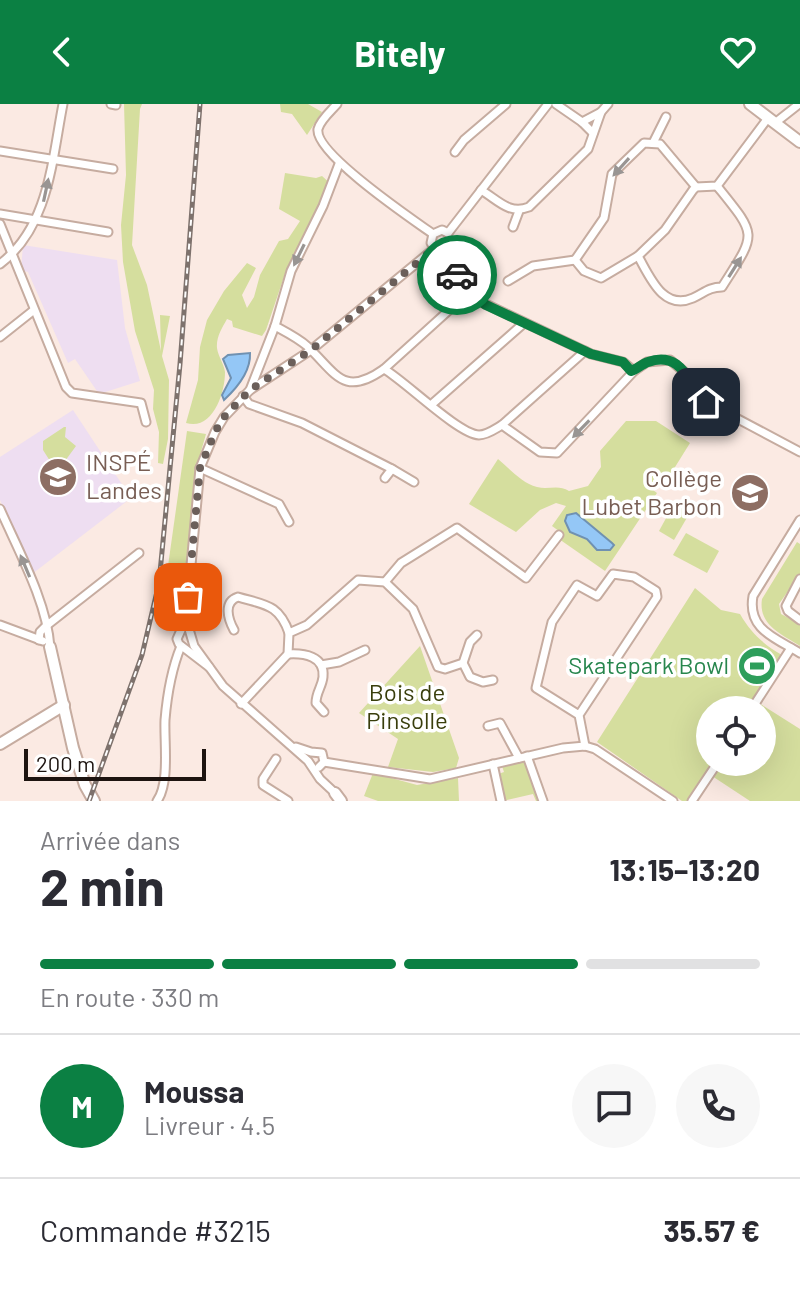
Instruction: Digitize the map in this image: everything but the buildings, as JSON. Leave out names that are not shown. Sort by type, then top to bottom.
[{"type":"street","points":[[0,264],[12,255],[43,205],[63,104]]},
{"type":"street","points":[[337,104],[318,130],[320,138],[339,164],[433,234]]},
{"type":"street","points":[[455,152],[464,140],[506,104]]},
{"type":"street","points":[[556,104],[593,133]]},
{"type":"street","points":[[481,190],[507,208],[519,211],[529,207],[583,155],[591,144],[601,112],[608,104]]},
{"type":"street","points":[[750,104],[800,142]]},
{"type":"street","points":[[696,187],[717,186],[771,120],[799,104]]},
{"type":"street","points":[[448,233],[545,105]]},
{"type":"street","points":[[582,122],[601,112]]},
{"type":"street","points":[[653,143],[666,117]]},
{"type":"street","points":[[508,281],[533,266],[575,260],[604,218],[612,174],[644,143],[660,144],[696,187]]},
{"type":"street","points":[[0,151],[113,169]]},
{"type":"street","points":[[250,390],[275,326],[291,271],[323,206],[339,164]]},
{"type":"street","points":[[638,256],[658,292],[666,296],[690,299],[710,287],[722,287],[747,247],[749,234],[747,223],[717,186]]},
{"type":"street","points":[[575,260],[584,271],[601,278],[638,256],[665,230],[696,187]]},
{"type":"street","points":[[513,227],[519,211]]},
{"type":"street","points":[[0,214],[108,232]]},
{"type":"street","points":[[0,224],[66,387],[72,393],[141,403],[146,422]]},
{"type":"street","points":[[433,234],[442,230],[448,233],[451,242],[445,249]]},
{"type":"street","points":[[433,234],[431,243],[435,248]]},
{"type":"street","points":[[338,799],[316,761],[271,730],[241,704],[209,667],[177,639],[186,619],[200,468],[215,432],[243,396],[311,350],[435,248],[445,249]]},
{"type":"street","points":[[445,249],[468,293],[486,305],[585,351],[623,362],[634,371]]},
{"type":"street","points":[[275,326],[311,350],[336,377],[351,384],[367,381],[384,369],[468,293]]},
{"type":"street","points":[[0,337],[34,310]]},
{"type":"street","points":[[431,405],[524,323]]},
{"type":"street","points":[[384,369],[471,433],[488,433],[502,425],[585,351]]},
{"type":"street","points":[[502,425],[540,452],[557,453],[634,371],[647,362],[661,360],[676,363],[706,402],[800,452]]},
{"type":"street","points":[[243,396],[249,404],[302,423],[414,482]]},
{"type":"street","points":[[200,468],[279,504],[289,522]]},
{"type":"street","points":[[385,478],[392,469]]},
{"type":"street","points":[[0,509],[30,576],[46,626],[80,770],[94,801]]},
{"type":"street","points":[[800,520],[753,596],[751,606],[752,616],[759,627],[800,653]]},
{"type":"street","points":[[385,582],[401,563],[457,528],[526,578],[559,535]]},
{"type":"street","points":[[792,534],[800,539]]},
{"type":"street","points":[[39,640],[40,632],[46,626],[139,553]]},
{"type":"street","points":[[579,715],[536,688],[552,622],[577,585],[597,596],[613,574],[634,577],[656,591],[657,597],[579,715],[585,746]]},
{"type":"street","points":[[800,579],[786,606],[800,620]]},
{"type":"street","points":[[289,633],[307,625],[358,580],[385,582],[413,609],[438,667],[445,669],[463,663]]},
{"type":"street","points":[[234,630],[228,606],[238,597],[277,610],[289,633],[288,654],[241,704]]},
{"type":"street","points":[[157,801],[163,788],[165,717],[176,659],[186,645],[190,632],[186,619]]},
{"type":"street","points":[[0,625],[50,647]]},
{"type":"street","points":[[180,632],[190,632]]},
{"type":"street","points":[[477,635],[470,642],[463,663],[470,677],[483,682],[493,680]]},
{"type":"street","points":[[760,696],[791,648]]},
{"type":"street","points":[[321,665],[339,662],[365,650]]},
{"type":"street","points":[[288,654],[312,656],[321,665],[323,677],[316,698],[318,708],[324,712]]},
{"type":"street","points":[[0,744],[64,709]]},
{"type":"street","points":[[488,726],[500,723],[523,757],[543,801]]},
{"type":"street","points":[[316,761],[347,764],[417,779],[451,775],[585,746],[610,758],[673,801]]},
{"type":"street","points":[[276,759],[263,779],[263,785],[288,801]]},
{"type":"street","points":[[493,764],[501,801]]},
{"type":"street","points":[[692,801],[709,776]]},
{"type":"shaded area","points":[[23,245],[117,260],[125,328],[140,381],[99,394],[75,359],[68,363],[28,272],[21,270]]},
{"type":"shaded area","name":"INSPÉ Landes","points":[[73,410],[131,498],[32,574],[0,500],[0,457]]},
{"type":"green space","points":[[124,104],[142,104],[132,245],[147,285],[161,351],[160,315],[170,316],[162,356],[169,380],[168,439],[163,464],[158,463],[159,432],[153,409],[154,390],[135,331],[123,262],[121,225],[126,175]]},
{"type":"green space","points":[[280,104],[308,104],[322,112],[307,135],[292,114],[281,112]]},
{"type":"green space","points":[[285,173],[316,178],[322,176],[332,185],[286,271],[266,330],[262,336],[233,327],[232,321],[227,319],[217,344],[225,372],[220,400],[203,422],[186,423],[198,380],[200,347],[207,320],[224,291],[247,263],[256,268],[242,295],[247,308],[254,297],[260,275],[279,241],[288,239],[300,221],[279,209]]},
{"type":"green space","points":[[626,421],[656,421],[690,443],[662,488],[657,485],[653,490],[657,493],[605,571],[559,539],[563,534],[552,526],[566,506],[556,503],[540,510],[516,532],[469,504],[498,459],[521,479],[537,487],[569,491],[588,486],[601,467],[600,451]]},
{"type":"green space","points":[[64,427],[65,437],[76,446],[57,472],[43,450],[43,441]]},
{"type":"green space","points":[[187,431],[206,434],[196,469],[187,579],[168,566]]},
{"type":"green space","points":[[676,500],[692,509],[674,540],[659,531]]},
{"type":"green space","points":[[686,533],[719,551],[707,573],[673,555]]},
{"type":"green space","points":[[797,542],[800,544],[800,574],[779,604],[781,614],[800,624],[800,646],[772,628],[762,608],[762,599]]},
{"type":"green space","points":[[695,588],[721,610],[740,614],[758,638],[782,655],[755,696],[696,696],[696,776],[705,776],[688,801],[682,801],[597,742]]},
{"type":"green space","name":"Bois de Pinsolle","points":[[420,646],[459,758],[456,768],[433,772],[388,767],[398,739],[359,713]]},
{"type":"green space","points":[[776,714],[800,729],[800,801],[750,801],[712,776],[776,776]]},
{"type":"green space","points":[[523,760],[528,764],[539,801],[533,794],[503,801],[498,774],[504,772],[502,766]]},
{"type":"green space","name":"Bois de Pinsolle","points":[[373,773],[417,785],[458,778],[459,801],[378,801],[364,796]]},
{"type":"water","points":[[250,353],[246,373],[224,400],[222,395],[231,378],[223,359],[228,355]]},
{"type":"water","points":[[576,513],[614,545],[610,550],[597,550],[587,539],[570,532],[565,521],[567,515]]},
{"type":"railway","points":[[89,801],[142,655],[159,583],[200,104]]},
{"type":"way so far","points":[[188,597],[200,468],[224,417],[250,390],[311,350],[435,248],[445,249],[457,275]]},
{"type":"place","name":"INSPÉ Landes","points":[[58,477]]},
{"type":"place","name":"Collège Lubet Barbon","points":[[750,493]]},
{"type":"place","name":"Skatepark Bowl","points":[[757,666]]},
{"type":"route","points":[[457,275],[473,298],[591,354],[623,362],[631,371],[647,362],[670,360],[676,363],[706,402]]}]
